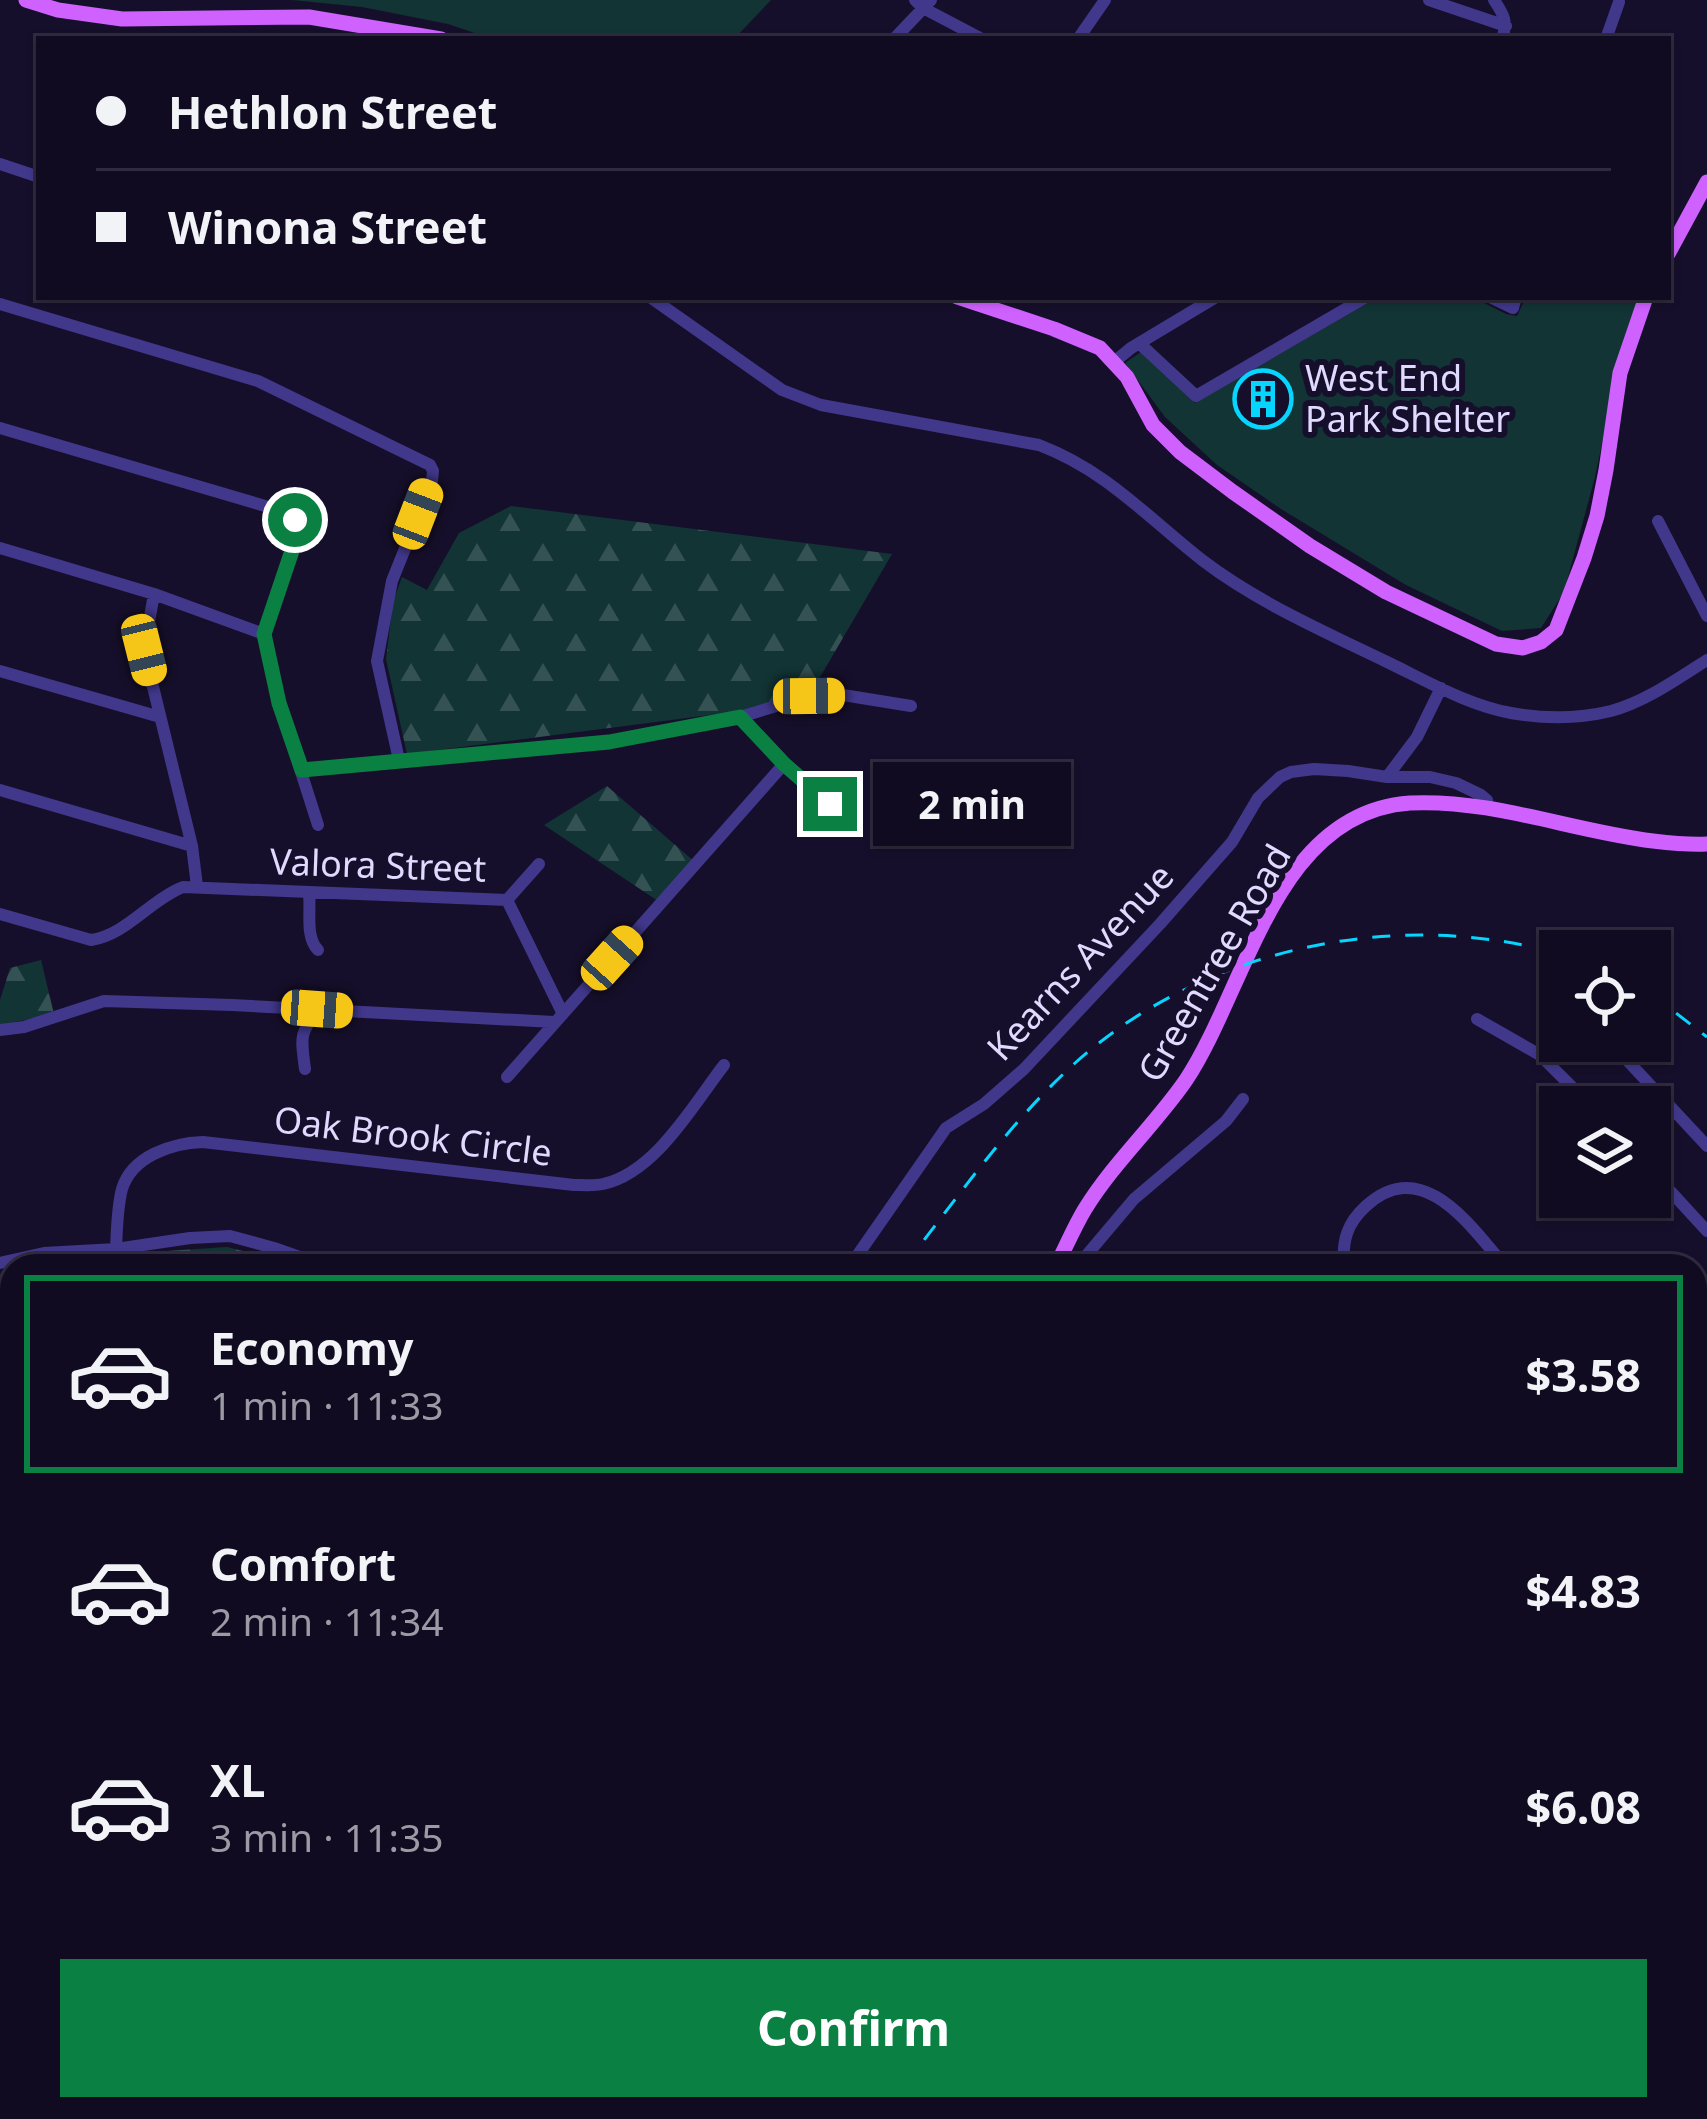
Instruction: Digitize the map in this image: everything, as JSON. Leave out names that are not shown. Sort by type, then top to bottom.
[{"type":"main road","points":[[26,0],[122,19],[309,17],[423,36]]},
{"type":"main road","points":[[1671,248],[1707,182]]},
{"type":"main road","points":[[966,300],[1100,349],[1127,377],[1153,425],[1233,492],[1386,592],[1496,644],[1523,648],[1556,630],[1584,558],[1606,470],[1620,373],[1645,300]]},
{"type":"main road","name":"Greentree Road","points":[[1062,1254],[1084,1210],[1187,1078],[1288,881],[1334,831],[1380,808],[1446,804],[1621,837],[1707,844]]},
{"type":"street","points":[[1080,36],[1105,0]]},
{"type":"street","points":[[1429,0],[1504,33],[1505,16],[1494,0]]},
{"type":"street","points":[[1607,36],[1619,2]]},
{"type":"street","points":[[896,36],[923,3],[977,36]]},
{"type":"street","points":[[0,164],[36,176]]},
{"type":"street","points":[[654,300],[782,390],[820,405],[1040,445],[1076,460],[1206,563],[1289,614],[1441,688],[1508,713],[1549,718],[1611,711],[1707,660]]},
{"type":"street","points":[[1114,362],[1211,300]]},
{"type":"street","points":[[1139,343],[1196,396],[1361,300]]},
{"type":"street","points":[[0,304],[257,381],[430,465],[432,481],[392,581],[377,662],[399,760]]},
{"type":"street","points":[[0,428],[282,511],[295,520],[298,533],[264,634],[279,703],[318,825]]},
{"type":"street","points":[[1658,521],[1707,616]]},
{"type":"street","points":[[0,548],[154,594],[264,634]]},
{"type":"street","points":[[0,914],[80,938],[101,939],[168,893],[197,886],[192,846],[144,650],[154,594]]},
{"type":"street","points":[[0,670],[160,717]]},
{"type":"street","points":[[1387,777],[1417,737],[1441,688]]},
{"type":"street","points":[[302,770],[609,742],[740,717],[809,696],[843,695],[911,706]]},
{"type":"street","points":[[740,717],[830,804]]},
{"type":"street","points":[[507,1077],[784,764]]},
{"type":"street","name":"Kearns Avenue","points":[[858,1254],[946,1128],[984,1104],[1024,1069],[1232,842],[1270,784],[1291,772],[1314,770],[1430,777],[1481,795],[1488,809]]},
{"type":"street","points":[[0,790],[192,846]]},
{"type":"street","name":"Valora Street","points":[[197,886],[507,900],[539,864]]},
{"type":"street","points":[[309,893],[311,943],[318,950]]},
{"type":"street","points":[[507,900],[558,1018]]},
{"type":"street","points":[[0,1030],[104,1001],[558,1018]]},
{"type":"street","points":[[305,1069],[303,1029],[317,1009]]},
{"type":"street","points":[[1477,1019],[1540,1055],[1571,1086]]},
{"type":"street","points":[[1629,1062],[1707,1146]]},
{"type":"street","name":"Oak Brook Circle","points":[[116,1249],[126,1182],[145,1160],[183,1142],[574,1185],[604,1184],[635,1170],[659,1149],[724,1065]]},
{"type":"street","points":[[1088,1254],[1134,1199],[1226,1120],[1243,1099]]},
{"type":"street","points":[[1345,1254],[1346,1231],[1360,1212],[1377,1196],[1413,1189],[1450,1204],[1494,1254]]},
{"type":"street","points":[[1671,1192],[1707,1231]]},
{"type":"street","points":[[40,1254],[230,1236],[293,1254]]},
{"type":"green space","points":[[292,0],[771,0],[737,36],[483,36],[362,7]]},
{"type":"green space","points":[[1373,300],[1478,300],[1517,316],[1525,300],[1638,300],[1624,339],[1595,477],[1564,592],[1541,628],[1502,631],[1406,585],[1281,509],[1217,465],[1165,417],[1125,363],[1141,352],[1195,403]]},
{"type":"green space","points":[[511,506],[892,554],[816,684],[749,710],[407,754],[386,659],[393,602],[402,577],[427,590],[459,533]]},
{"type":"green space","points":[[607,786],[696,863],[661,903],[544,825]]},
{"type":"green space","points":[[41,960],[54,1014],[0,1025],[0,1000],[10,968]]},
{"type":"green space","points":[[227,1247],[255,1254],[121,1254]]},
{"type":"railway","points":[[913,1254],[1050,1087],[1125,1024],[1180,992],[1240,966],[1303,948],[1367,938],[1432,935],[1539,950]]},
{"type":"railway","points":[[1671,1009],[1707,1037]]},
{"type":"place","name":"West End Park Shelter","points":[[1263,399]]},
{"type":"route","points":[[295,520],[298,533],[264,634],[279,703],[302,770],[609,742],[740,717],[830,804]]}]
